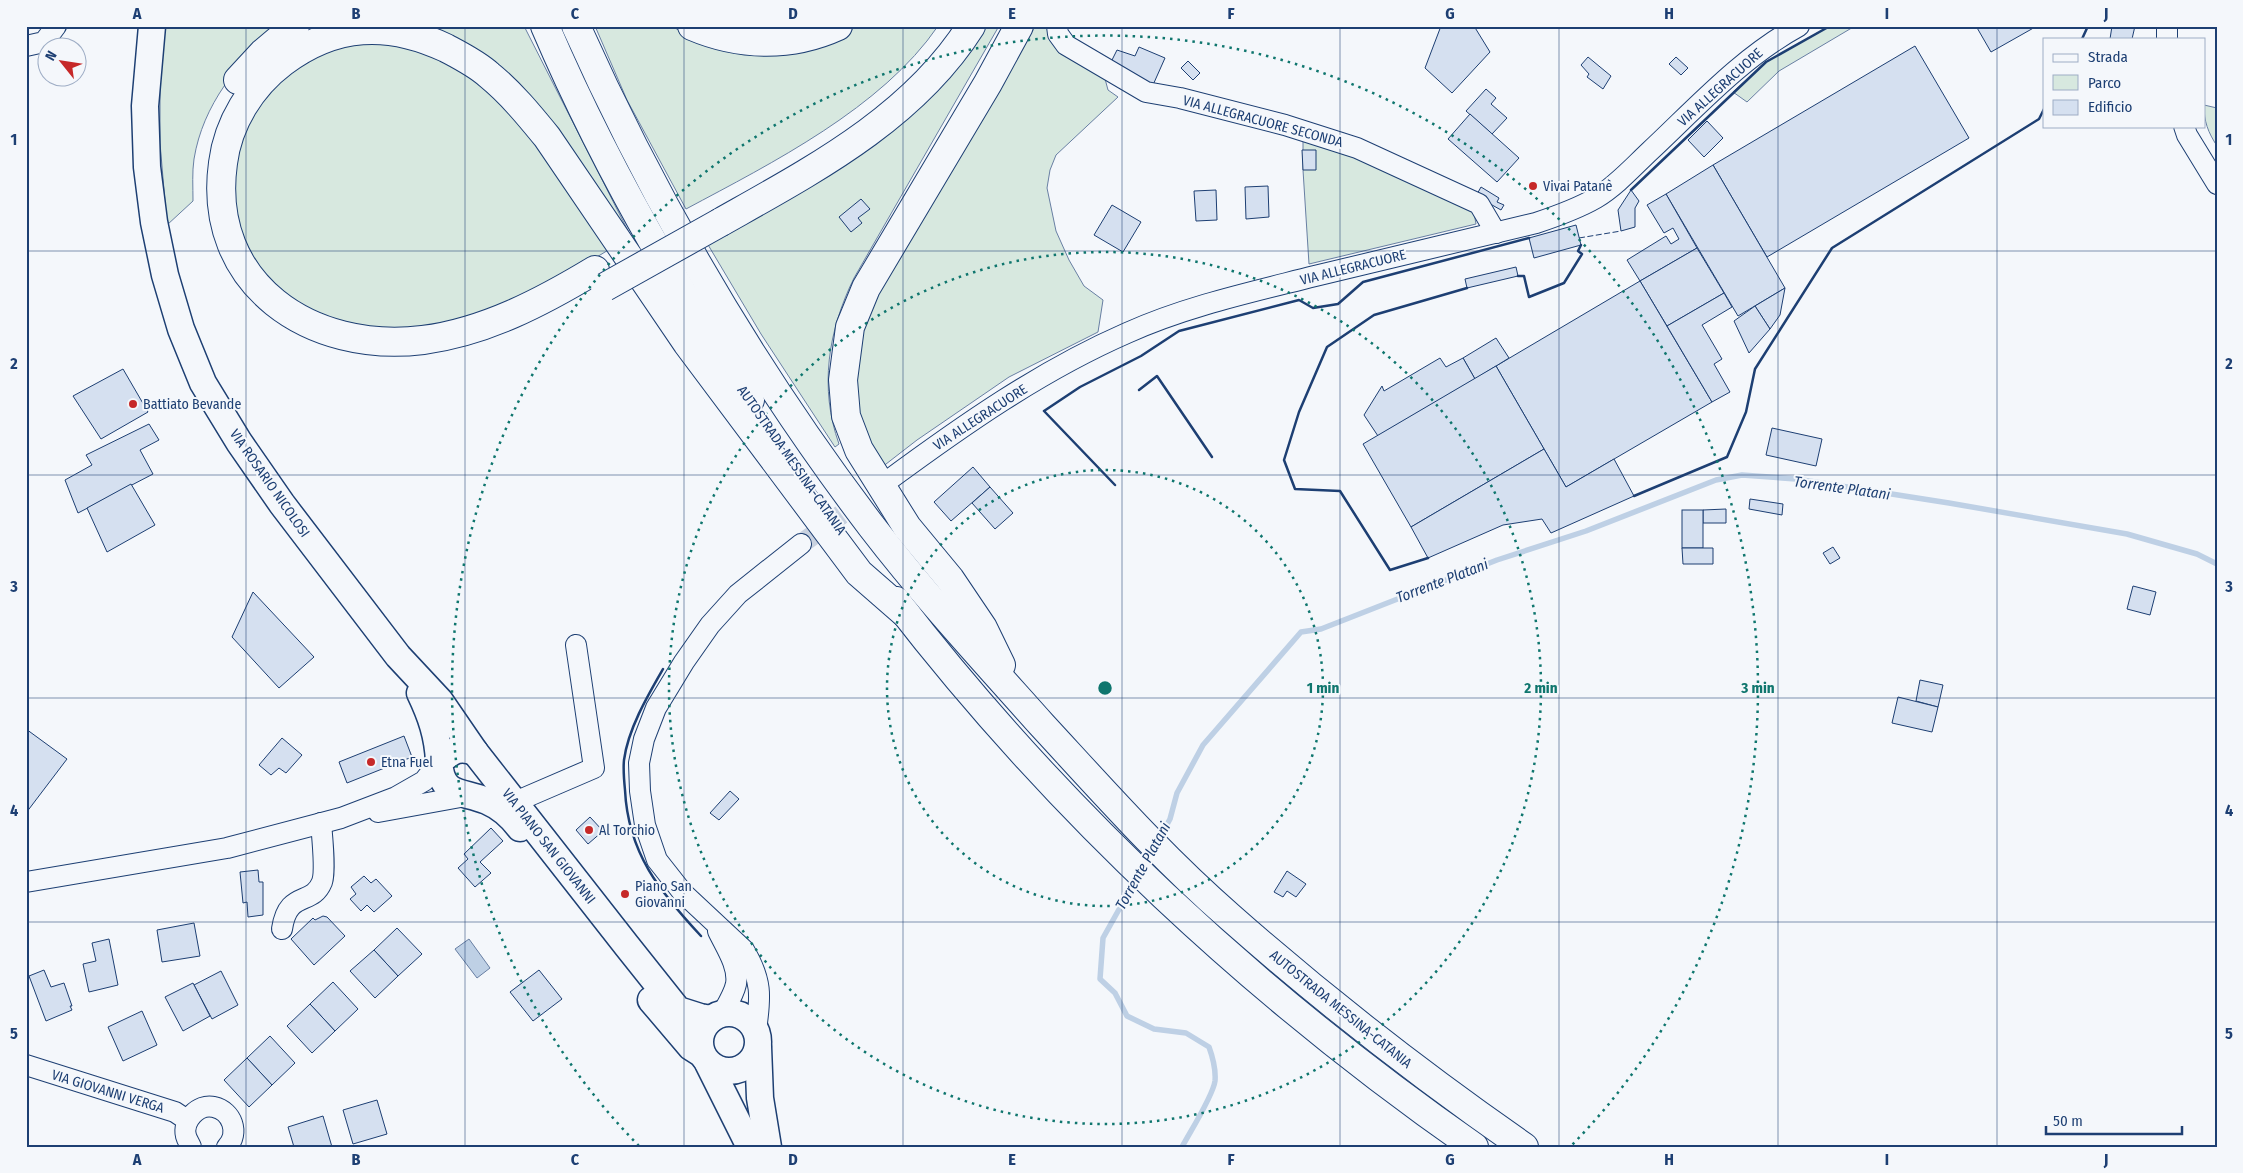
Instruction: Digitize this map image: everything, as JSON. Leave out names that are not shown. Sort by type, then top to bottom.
[{"type":"highway","points":[[295,26],[263,53],[231,88],[219,111],[210,134],[202,182],[209,230],[216,252],[226,271],[239,290],[270,322],[311,344],[337,353],[379,359],[427,359],[476,347],[527,328],[600,278],[716,215],[812,170],[891,115],[930,80],[948,59],[970,26]]},
{"type":"highway","name":"AUTOSTRADA MESSINA-CATANIA","points":[[544,26],[634,207],[702,326],[811,492],[944,663],[1007,735],[1111,844],[1266,988],[1391,1087],[1474,1147]]},
{"type":"highway","name":"AUTOSTRADA MESSINA-CATANIA","points":[[576,26],[659,194],[727,312],[770,380],[836,477],[934,603],[1131,823],[1228,916],[1357,1024],[1452,1096],[1524,1147]]},
{"type":"highway","points":[[692,26],[717,36],[735,40],[770,42],[806,38],[838,26]]},
{"type":"highway","points":[[716,215],[789,162],[859,118],[897,88],[934,48],[950,26]]},
{"type":"highway","points":[[971,612],[940,585],[879,504],[851,454],[840,419],[836,360],[842,324],[859,285],[981,79],[1008,26]]},
{"type":"highway","points":[[1016,695],[983,628],[950,579],[907,527],[859,450],[846,416],[843,380],[850,326],[866,288],[988,83],[1019,26]]},
{"type":"highway","points":[[600,278],[554,295],[490,323],[423,340],[382,341],[341,335],[317,328],[281,308],[264,293],[245,271],[232,243],[222,203],[221,181],[228,141],[236,118],[258,84],[273,69],[306,47],[348,31],[372,29],[401,32],[428,40],[458,54],[489,74],[522,107],[547,137],[687,343],[859,573],[906,614]]},
{"type":"main road","name":"VIA ROSARIO NICOLOSI","points":[[152,26],[145,106],[147,167],[154,222],[165,275],[181,329],[203,383],[239,442],[282,504],[398,656]]},
{"type":"main road","name":"VIA PIANO SAN GIOVANNI","points":[[398,656],[440,701],[475,752],[678,1010],[700,1017],[716,1016]]},
{"type":"main road","name":"VIA PIANO SAN GIOVANNI","points":[[398,656],[431,716],[438,742],[440,777],[446,786],[466,796],[486,801],[501,808],[514,819],[665,1018],[691,1047],[705,1058]]},
{"type":"main road","points":[[439,762],[453,750],[464,748],[475,752]]},
{"type":"main road","points":[[750,1147],[699,1044],[700,1035],[716,1016],[732,1013],[742,1016],[750,1022],[757,1039],[760,1098],[768,1147]]},
{"type":"main road","points":[[705,1058],[716,1069],[727,1072],[737,1070],[747,1066],[754,1057],[757,1039]]},
{"type":"street","name":"VIA ALLEGRACUORE SECONDA","points":[[1057,26],[1058,34],[1066,44],[1146,92],[1180,98],[1284,125],[1357,148],[1479,204],[1496,233]]},
{"type":"street","name":"VIA ALLEGRACUORE","points":[[886,482],[957,430],[1016,392],[1076,358],[1127,333],[1228,297],[1536,223],[1571,211],[1598,197],[1772,40],[1799,26]]},
{"type":"street","points":[[2185,128],[2217,184]]},
{"type":"street","points":[[757,1039],[760,991],[750,961],[744,950],[683,893],[657,860],[645,825],[640,791],[639,763],[644,739],[656,708],[684,662],[710,626],[738,594],[801,544]]},
{"type":"street","points":[[515,802],[594,768],[576,645]]},
{"type":"street","points":[[341,818],[396,797],[424,781],[439,762]]},
{"type":"street","points":[[26,882],[227,848],[341,818],[466,796]]},
{"type":"street","points":[[282,929],[284,916],[292,904],[318,890],[323,880],[322,823]]},
{"type":"street","points":[[713,922],[734,966],[736,976],[736,985],[716,1016]]},
{"type":"street","name":"VIA GIOVANNI VERGA","points":[[26,1065],[175,1112],[187,1120]]},
{"type":"street","points":[[192,1147],[185,1136],[187,1120],[198,1109],[213,1106],[227,1113],[234,1126],[232,1142],[227,1147]]},
{"type":"green space","points":[[164,26],[278,26],[236,70],[214,103],[205,120],[194,159],[193,201],[167,225],[160,143],[160,80]]},
{"type":"green space","points":[[417,26],[524,26],[653,280],[566,149]]},
{"type":"green space","points":[[595,26],[670,26],[688,34],[849,26],[938,26],[915,56],[887,83],[856,108],[789,153],[686,209],[627,100]]},
{"type":"green space","points":[[977,26],[999,26],[854,278],[838,318],[829,360],[828,381],[829,402],[839,444],[835,447],[761,334],[704,238],[801,185]]},
{"type":"green space","points":[[1027,26],[1050,26],[1104,75],[1108,90],[1118,97],[1056,155],[1050,170],[1047,188],[1056,231],[1069,260],[1084,286],[1103,300],[1098,332],[1009,377],[917,440],[877,471],[857,423],[856,344],[875,292]]},
{"type":"green space","points":[[1830,26],[1855,26],[1779,71],[1747,102],[1733,92],[1766,62]]},
{"type":"green space","points":[[399,40],[458,66],[516,115],[610,249],[549,286],[440,327],[378,332],[306,311],[255,266],[238,229],[232,197],[234,160],[245,128],[262,95],[287,72],[337,43]]},
{"type":"green space","points":[[2206,105],[2217,108],[2217,146],[2207,127]]},
{"type":"green space","points":[[1303,134],[1473,207],[1476,224],[1309,264],[1303,170]]},
{"type":"water","points":[[469,939],[490,968],[477,978],[455,949]]},
{"type":"building","points":[[1441,26],[1474,26],[1490,52],[1452,93],[1425,68]]},
{"type":"building","points":[[1976,26],[2037,26],[1991,52]]},
{"type":"building","points":[[2112,26],[2135,26],[2132,38],[2110,38]]},
{"type":"building","points":[[1915,46],[1969,138],[1767,257],[1713,165]]},
{"type":"building","points":[[1139,47],[1165,58],[1153,85],[1110,64],[1117,50],[1135,56]]},
{"type":"building","points":[[1588,57],[1611,76],[1603,89],[1587,77],[1589,74],[1581,65]]},
{"type":"building","points":[[1676,57],[1688,68],[1681,75],[1669,64]]},
{"type":"building","points":[[1188,61],[1200,73],[1193,80],[1181,68]]},
{"type":"building","points":[[1486,89],[1496,98],[1491,104],[1507,118],[1492,134],[1466,111]]},
{"type":"building","points":[[1470,114],[1519,158],[1497,182],[1448,139]]},
{"type":"building","points":[[1707,121],[1723,138],[1704,157],[1688,140]]},
{"type":"building","points":[[1302,150],[1316,150],[1316,170],[1303,170]]},
{"type":"building","points":[[1713,165],[1785,288],[1738,316],[1666,194]]},
{"type":"building","points":[[1268,186],[1269,217],[1246,219],[1245,187]]},
{"type":"building","points":[[1481,187],[1499,198],[1497,202],[1504,205],[1501,210],[1476,196]]},
{"type":"building","points":[[1216,190],[1217,220],[1196,221],[1194,191]]},
{"type":"building","points":[[1631,190],[1639,201],[1635,208],[1635,227],[1621,231],[1618,210]]},
{"type":"building","points":[[1666,194],[1697,248],[1640,281],[1627,260],[1666,236],[1671,244],[1679,239],[1673,228],[1664,233],[1647,205]]},
{"type":"building","points":[[861,199],[870,209],[858,218],[862,223],[851,232],[839,217]]},
{"type":"building","points":[[1112,205],[1141,222],[1123,252],[1094,235]]},
{"type":"building","points":[[1576,225],[1581,245],[1534,258],[1529,238]]},
{"type":"building","points":[[1697,248],[1724,293],[1667,326],[1640,281]]},
{"type":"building","points":[[1516,267],[1518,276],[1467,288],[1465,279]]},
{"type":"building","points":[[1640,281],[1712,402],[1566,487],[1496,366]]},
{"type":"building","points":[[1785,288],[1780,315],[1770,329],[1755,306]]},
{"type":"building","points":[[1724,293],[1732,307],[1702,325],[1722,359],[1714,364],[1730,392],[1712,402],[1667,326]]},
{"type":"building","points":[[1755,306],[1770,329],[1749,353],[1734,321]]},
{"type":"building","points":[[1496,338],[1509,358],[1475,379],[1463,358]]},
{"type":"building","points":[[1440,358],[1446,367],[1463,358],[1475,379],[1378,436],[1364,415],[1382,386],[1384,391]]},
{"type":"building","points":[[1496,366],[1544,449],[1411,527],[1363,444]]},
{"type":"building","points":[[123,369],[148,412],[101,439],[73,396]]},
{"type":"building","points":[[149,424],[159,440],[140,450],[153,474],[78,513],[65,480],[92,465],[86,455]]},
{"type":"building","points":[[1772,428],[1822,439],[1816,466],[1766,455]]},
{"type":"building","points":[[1544,449],[1566,487],[1614,459],[1634,496],[1551,533],[1542,519],[1503,525],[1428,558],[1411,527]]},
{"type":"building","points":[[973,467],[990,487],[951,521],[934,502]]},
{"type":"building","points":[[131,484],[155,525],[107,552],[87,508]]},
{"type":"building","points":[[990,487],[1013,513],[995,529],[972,503]]},
{"type":"building","points":[[1750,499],[1783,504],[1782,515],[1749,509]]},
{"type":"building","points":[[1726,509],[1726,523],[1703,523],[1703,510]]},
{"type":"building","points":[[1682,510],[1703,510],[1703,548],[1682,548]]},
{"type":"building","points":[[1833,547],[1840,558],[1830,564],[1823,553]]},
{"type":"building","points":[[1682,548],[1713,548],[1713,564],[1683,564]]},
{"type":"building","points":[[2133,586],[2156,592],[2150,615],[2127,609]]},
{"type":"building","points":[[253,592],[314,657],[279,688],[232,637]]},
{"type":"building","points":[[1920,680],[1943,685],[1938,707],[1916,701]]},
{"type":"building","points":[[1898,697],[1938,707],[1932,732],[1892,723]]},
{"type":"building","points":[[26,729],[67,759],[26,813]]},
{"type":"building","points":[[404,736],[412,757],[347,783],[339,762]]},
{"type":"building","points":[[282,738],[302,755],[286,773],[279,768],[271,775],[259,765]]},
{"type":"building","points":[[730,791],[739,799],[719,820],[710,813]]},
{"type":"building","name":"Al Torchio","points":[[590,817],[603,831],[588,844],[576,830]]},
{"type":"building","points":[[491,828],[503,841],[480,862],[491,873],[475,887],[458,868],[468,859],[464,854]]},
{"type":"building","points":[[258,870],[259,882],[263,882],[263,915],[248,917],[247,902],[243,903],[240,872]]},
{"type":"building","points":[[1287,871],[1306,884],[1296,897],[1287,891],[1283,897],[1274,892]]},
{"type":"building","points":[[364,876],[371,883],[376,879],[392,896],[374,912],[367,905],[361,911],[350,899],[356,894],[351,887]]},
{"type":"building","points":[[323,916],[327,917],[345,936],[314,965],[291,939],[313,918],[315,920]]},
{"type":"building","points":[[194,923],[200,956],[162,962],[157,930]]},
{"type":"building","points":[[397,928],[422,954],[398,976],[374,950]]},
{"type":"building","points":[[109,939],[118,985],[89,992],[83,964],[96,961],[92,943]]},
{"type":"building","points":[[374,950],[398,976],[375,998],[350,971]]},
{"type":"building","points":[[44,970],[51,987],[64,983],[72,1006],[70,1006],[72,1010],[46,1021],[29,976]]},
{"type":"building","points":[[539,970],[562,999],[533,1021],[510,992]]},
{"type":"building","points":[[221,971],[238,1005],[212,1019],[194,985]]},
{"type":"building","points":[[333,982],[358,1009],[335,1031],[310,1004]]},
{"type":"building","points":[[193,983],[210,1016],[183,1031],[165,997]]},
{"type":"building","points":[[310,1004],[335,1031],[312,1053],[287,1026]]},
{"type":"building","points":[[142,1011],[157,1045],[123,1061],[108,1027]]},
{"type":"building","points":[[270,1036],[295,1063],[272,1085],[247,1058]]},
{"type":"building","points":[[247,1058],[272,1085],[249,1107],[224,1080]]},
{"type":"building","points":[[377,1100],[387,1134],[353,1144],[343,1110]]},
{"type":"building","points":[[323,1116],[332,1147],[294,1147],[288,1127]]},
{"type":"waterway","name":"Torrente Platani","points":[[1159,839],[1170,819],[1177,793],[1203,745],[1301,632],[1321,629],[1497,560],[1586,531],[1716,480],[1742,475],[1796,479],[1949,503],[2127,534],[2197,554],[2217,564]]},
{"type":"waterway","name":"Torrente Platani","points":[[1136,879],[1103,938],[1100,979],[1115,993],[1127,1016],[1154,1029],[1186,1033],[1209,1047],[1215,1068],[1215,1081],[1206,1105],[1182,1147]]},
{"type":"tunnel","points":[[801,544],[886,482]]},
{"type":"fence","points":[[1579,238],[1621,231]]},
{"type":"wall","points":[[1631,190],[1766,62],[1830,26]]},
{"type":"wall","points":[[2082,38],[2088,26]]},
{"type":"wall","points":[[1634,496],[1727,457],[1746,412],[1755,369],[1832,248],[2039,119],[2043,111]]},
{"type":"wall","points":[[1115,485],[1044,411],[1080,387],[1141,356],[1179,331],[1299,300],[1313,308],[1338,304],[1363,282],[1529,238]]},
{"type":"wall","points":[[1518,276],[1524,276],[1529,297],[1564,283],[1582,254],[1578,251],[1581,245]]},
{"type":"wall","points":[[1428,558],[1390,570],[1340,491],[1295,489],[1284,460],[1299,412],[1327,347],[1374,315],[1467,288]]},
{"type":"wall","points":[[1139,390],[1157,376],[1212,457]]},
{"type":"wall","points":[[663,669],[639,713],[626,748],[624,771],[627,813],[632,833],[649,870],[672,903],[701,936]]},
{"type":"place","name":"Vivai Patanè","points":[[1533,186]]},
{"type":"place","name":"Battiato Bevande","points":[[133,404]]},
{"type":"place","name":"Etna Fuel","points":[[371,762]]},
{"type":"place","name":"Al Torchio","points":[[589,830]]},
{"type":"place","name":"Piano San Giovanni","points":[[625,894]]}]
